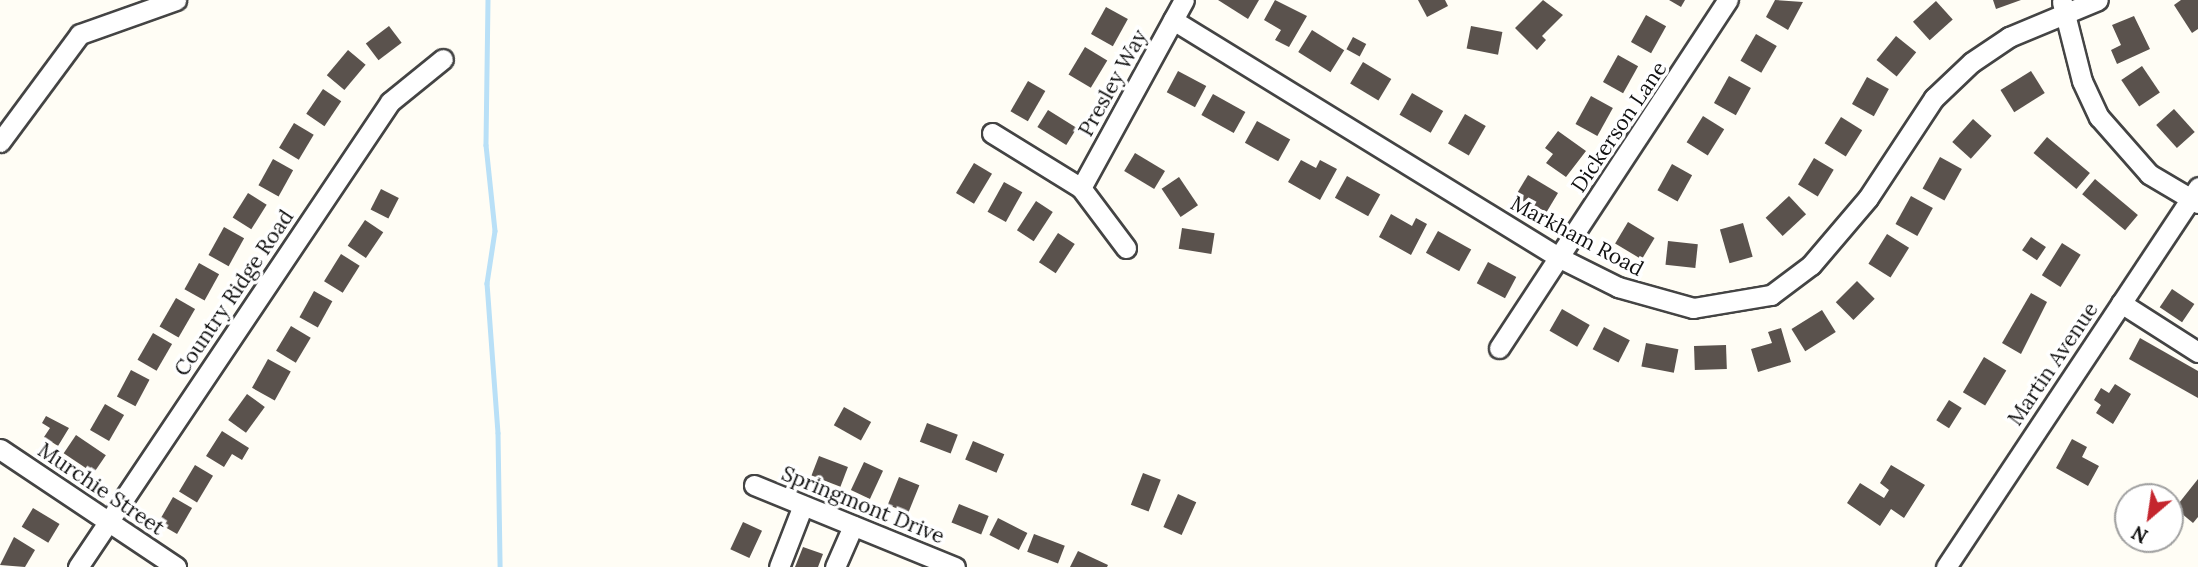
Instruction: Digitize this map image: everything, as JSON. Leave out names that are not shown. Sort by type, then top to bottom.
[{"type":"street","points":[[0,142],[80,34],[176,0]]},
{"type":"street","name":"Presley Way","points":[[1081,188],[1184,0]]},
{"type":"street","name":"Dickerson Lane","points":[[1499,348],[1728,0]]},
{"type":"street","name":"Markham Road","points":[[1173,20],[1560,258],[1618,287],[1693,308],[1771,295],[1838,239],[1944,89],[2009,37],[2063,7],[2098,0]]},
{"type":"street","points":[[2063,7],[2082,81],[2099,117],[2149,174],[2195,196]]},
{"type":"street","name":"Country Ridge Road","points":[[78,567],[390,103],[443,58]]},
{"type":"street","points":[[992,133],[1081,188],[1126,248]]},
{"type":"street","name":"Martin Avenue","points":[[1946,567],[2195,196]]},
{"type":"street","points":[[2121,303],[2198,352]]},
{"type":"street","name":"Murchie Street","points":[[0,449],[176,567]]},
{"type":"street","name":"Springmont Drive","points":[[754,485],[955,567]]},
{"type":"street","points":[[779,567],[803,505]]},
{"type":"street","points":[[835,567],[853,526]]},
{"type":"building","points":[[1218,0],[1259,0],[1248,19]]},
{"type":"building","points":[[1275,0],[1307,16],[1289,47],[1275,40],[1281,30],[1264,20]]},
{"type":"building","points":[[1418,0],[1445,0],[1448,6],[1427,17]]},
{"type":"building","points":[[1543,0],[1563,15],[1542,36],[1546,40],[1537,50],[1515,28]]},
{"type":"building","points":[[1669,0],[1685,0],[1681,7]]},
{"type":"building","points":[[1775,0],[1803,2],[1788,30],[1766,17]]},
{"type":"building","points":[[1993,0],[2021,0],[1996,9]]},
{"type":"building","points":[[2181,0],[2198,0],[2198,29],[2192,33],[2174,5]]},
{"type":"building","points":[[1936,1],[1953,20],[1930,40],[1913,22]]},
{"type":"building","points":[[1106,7],[1128,19],[1113,46],[1091,34]]},
{"type":"building","points":[[1646,15],[1666,26],[1651,53],[1631,42]]},
{"type":"building","points":[[2134,16],[2150,49],[2117,64],[2111,50],[2121,45],[2112,25]]},
{"type":"building","points":[[389,26],[402,43],[378,60],[366,43]]},
{"type":"building","points":[[1471,26],[1502,32],[1498,55],[1467,49]]},
{"type":"building","points":[[1312,30],[1344,50],[1330,72],[1298,52]]},
{"type":"building","points":[[1756,34],[1777,46],[1761,73],[1740,61]]},
{"type":"building","points":[[1896,36],[1916,52],[1897,76],[1876,60]]},
{"type":"building","points":[[1353,37],[1366,44],[1360,56],[1346,49]]},
{"type":"building","points":[[1085,47],[1107,60],[1091,88],[1069,74]]},
{"type":"building","points":[[348,50],[366,65],[344,90],[327,75]]},
{"type":"building","points":[[1618,55],[1638,66],[1623,93],[1603,82]]},
{"type":"building","points":[[1363,62],[1391,79],[1378,100],[1350,83]]},
{"type":"building","points":[[2142,66],[2160,93],[2139,107],[2121,80]]},
{"type":"building","points":[[1178,71],[1206,86],[1195,107],[1167,92]]},
{"type":"building","points":[[2031,71],[2045,93],[2014,112],[2000,90]]},
{"type":"building","points":[[1729,76],[1751,88],[1736,115],[1714,103]]},
{"type":"building","points":[[1867,77],[1889,89],[1874,116],[1852,104]]},
{"type":"building","points":[[1028,81],[1045,91],[1028,121],[1010,111]]},
{"type":"building","points":[[323,89],[341,101],[324,126],[306,114]]},
{"type":"building","points":[[1412,93],[1443,111],[1431,133],[1400,115]]},
{"type":"building","points":[[1213,94],[1245,112],[1234,133],[1201,115]]},
{"type":"building","points":[[1591,96],[1613,108],[1597,136],[1575,124]]},
{"type":"building","points":[[2174,109],[2195,132],[2177,148],[2156,125]]},
{"type":"building","points":[[1048,110],[1077,128],[1066,145],[1037,127]]},
{"type":"building","points":[[1465,114],[1486,126],[1469,155],[1448,143]]},
{"type":"building","points":[[1703,116],[1724,129],[1708,156],[1687,142]]},
{"type":"building","points":[[1841,117],[1862,130],[1846,157],[1825,143]]},
{"type":"building","points":[[1973,119],[1992,136],[1971,159],[1952,142]]},
{"type":"building","points":[[1257,121],[1290,139],[1278,161],[1245,143]]},
{"type":"building","points":[[294,123],[314,135],[299,160],[279,148]]},
{"type":"building","points":[[1558,131],[1586,151],[1566,177],[1546,163],[1553,154],[1545,148]]},
{"type":"building","points":[[2047,137],[2090,173],[2076,189],[2034,153]]},
{"type":"building","points":[[1135,153],[1165,171],[1154,189],[1124,171]]},
{"type":"building","points":[[1940,157],[1962,169],[1944,201],[1923,188]]},
{"type":"building","points":[[1814,158],[1834,170],[1818,196],[1798,185]]},
{"type":"building","points":[[273,159],[293,170],[279,196],[258,185]]},
{"type":"building","points":[[1301,160],[1316,168],[1320,160],[1337,169],[1320,200],[1288,182]]},
{"type":"building","points":[[974,163],[992,174],[974,204],[956,193]]},
{"type":"building","points":[[1672,164],[1692,175],[1678,201],[1657,190]]},
{"type":"building","points":[[1528,175],[1558,193],[1545,214],[1515,196]]},
{"type":"building","points":[[1347,176],[1380,194],[1368,216],[1335,198]]},
{"type":"building","points":[[1179,177],[1198,205],[1181,217],[1162,189]]},
{"type":"building","points":[[2095,179],[2138,215],[2125,230],[2082,194]]},
{"type":"building","points":[[1004,182],[1022,192],[1006,222],[988,212]]},
{"type":"building","points":[[381,189],[399,198],[388,219],[371,209]]},
{"type":"building","points":[[248,193],[267,205],[251,229],[233,218]]},
{"type":"building","points":[[1789,196],[1806,214],[1783,236],[1766,218]]},
{"type":"building","points":[[1911,196],[1933,208],[1917,236],[1895,224]]},
{"type":"building","points":[[1036,201],[1053,212],[1034,241],[1017,230]]},
{"type":"building","points":[[1391,214],[1412,226],[1416,218],[1427,224],[1411,255],[1379,237]]},
{"type":"building","points":[[365,220],[383,232],[366,258],[348,246]]},
{"type":"building","points":[[1628,222],[1655,238],[1642,259],[1615,243]]},
{"type":"building","points":[[1743,223],[1753,257],[1730,263],[1720,230]]},
{"type":"building","points":[[224,227],[244,238],[229,266],[208,255]]},
{"type":"building","points":[[1182,228],[1215,233],[1211,254],[1179,249]]},
{"type":"building","points":[[1438,231],[1471,249],[1459,271],[1426,253]]},
{"type":"building","points":[[1058,233],[1075,244],[1056,273],[1039,262]]},
{"type":"building","points":[[1887,234],[1909,248],[1891,277],[1868,264]]},
{"type":"building","points":[[2031,237],[2046,247],[2037,260],[2022,250]]},
{"type":"building","points":[[1668,241],[1698,244],[1695,268],[1665,265]]},
{"type":"building","points":[[2062,243],[2081,255],[2061,287],[2042,275]]},
{"type":"building","points":[[341,254],[360,266],[343,293],[324,281]]},
{"type":"building","points":[[1488,262],[1516,277],[1505,298],[1477,283]]},
{"type":"building","points":[[199,263],[219,274],[205,300],[184,289]]},
{"type":"building","points":[[1857,281],[1875,299],[1853,320],[1836,302]]},
{"type":"building","points":[[2172,289],[2194,304],[2182,322],[2160,307]]},
{"type":"building","points":[[314,291],[332,301],[318,327],[299,317]]},
{"type":"building","points":[[2031,293],[2047,302],[2021,354],[2002,343]]},
{"type":"building","points":[[176,298],[195,309],[179,338],[160,327]]},
{"type":"building","points":[[1562,309],[1590,325],[1577,347],[1550,331]]},
{"type":"building","points":[[1822,310],[1836,332],[1805,351],[1791,329]]},
{"type":"building","points":[[291,326],[311,338],[296,363],[276,351]]},
{"type":"building","points":[[1604,327],[1630,340],[1618,362],[1593,349]]},
{"type":"building","points":[[1781,328],[1791,362],[1758,372],[1751,349],[1772,343],[1768,332]]},
{"type":"building","points":[[153,333],[172,344],[157,371],[138,360]]},
{"type":"building","points":[[2140,338],[2198,371],[2198,398],[2129,359]]},
{"type":"building","points":[[1646,343],[1678,349],[1674,373],[1641,367]]},
{"type":"building","points":[[1726,345],[1727,369],[1695,370],[1694,346]]},
{"type":"building","points":[[1984,357],[2006,370],[1985,406],[1963,392]]},
{"type":"building","points":[[268,359],[291,372],[275,400],[252,388]]},
{"type":"building","points":[[131,370],[150,380],[135,406],[117,396]]},
{"type":"building","points":[[2115,384],[2131,394],[2113,424],[2096,413],[2101,405],[2094,400],[2101,388],[2109,393]]},
{"type":"building","points":[[247,394],[265,407],[246,433],[228,420]]},
{"type":"building","points":[[1949,400],[1962,408],[1949,428],[1936,420]]},
{"type":"building","points":[[105,404],[124,415],[109,441],[90,430]]},
{"type":"building","points":[[844,407],[871,422],[861,440],[834,425]]},
{"type":"building","points":[[46,416],[69,428],[58,446],[44,437],[50,428],[42,423]]},
{"type":"building","points":[[927,423],[958,435],[951,453],[920,442]]},
{"type":"building","points":[[222,431],[249,448],[242,460],[232,454],[224,467],[206,456]]},
{"type":"building","points":[[76,435],[106,455],[94,473],[64,453]]},
{"type":"building","points":[[2072,439],[2087,447],[2082,457],[2099,466],[2088,486],[2056,468]]},
{"type":"building","points":[[973,441],[1004,454],[996,473],[965,459]]},
{"type":"building","points":[[819,456],[848,467],[840,487],[811,476]]},
{"type":"building","points":[[864,462],[883,471],[870,499],[851,490]]},
{"type":"building","points":[[195,465],[213,476],[197,502],[179,492]]},
{"type":"building","points":[[1891,465],[1925,485],[1904,518],[1891,509],[1880,526],[1847,503],[1860,483],[1884,498],[1889,490],[1880,483]]},
{"type":"building","points":[[1143,473],[1161,480],[1149,512],[1131,505]]},
{"type":"building","points":[[899,477],[919,485],[908,513],[888,505]]},
{"type":"building","points":[[2198,479],[2198,517],[2193,523],[2184,516],[2184,497]]},
{"type":"building","points":[[1178,494],[1196,502],[1182,535],[1163,527]]},
{"type":"building","points":[[173,497],[192,508],[177,534],[158,523]]},
{"type":"building","points":[[959,504],[989,516],[981,535],[952,523]]},
{"type":"building","points":[[33,508],[60,524],[48,543],[22,527]]},
{"type":"building","points":[[998,518],[1027,533],[1019,550],[989,535]]},
{"type":"building","points":[[743,522],[762,531],[749,558],[730,549]]},
{"type":"building","points":[[1034,534],[1065,546],[1058,564],[1027,552]]},
{"type":"building","points":[[14,537],[35,550],[25,567],[0,565]]},
{"type":"building","points":[[803,547],[823,554],[818,567],[795,567]]},
{"type":"building","points":[[1078,551],[1108,565],[1107,567],[1070,567]]},
{"type":"waterway","points":[[488,0],[486,145],[495,231],[487,283],[498,433],[500,567]]}]
